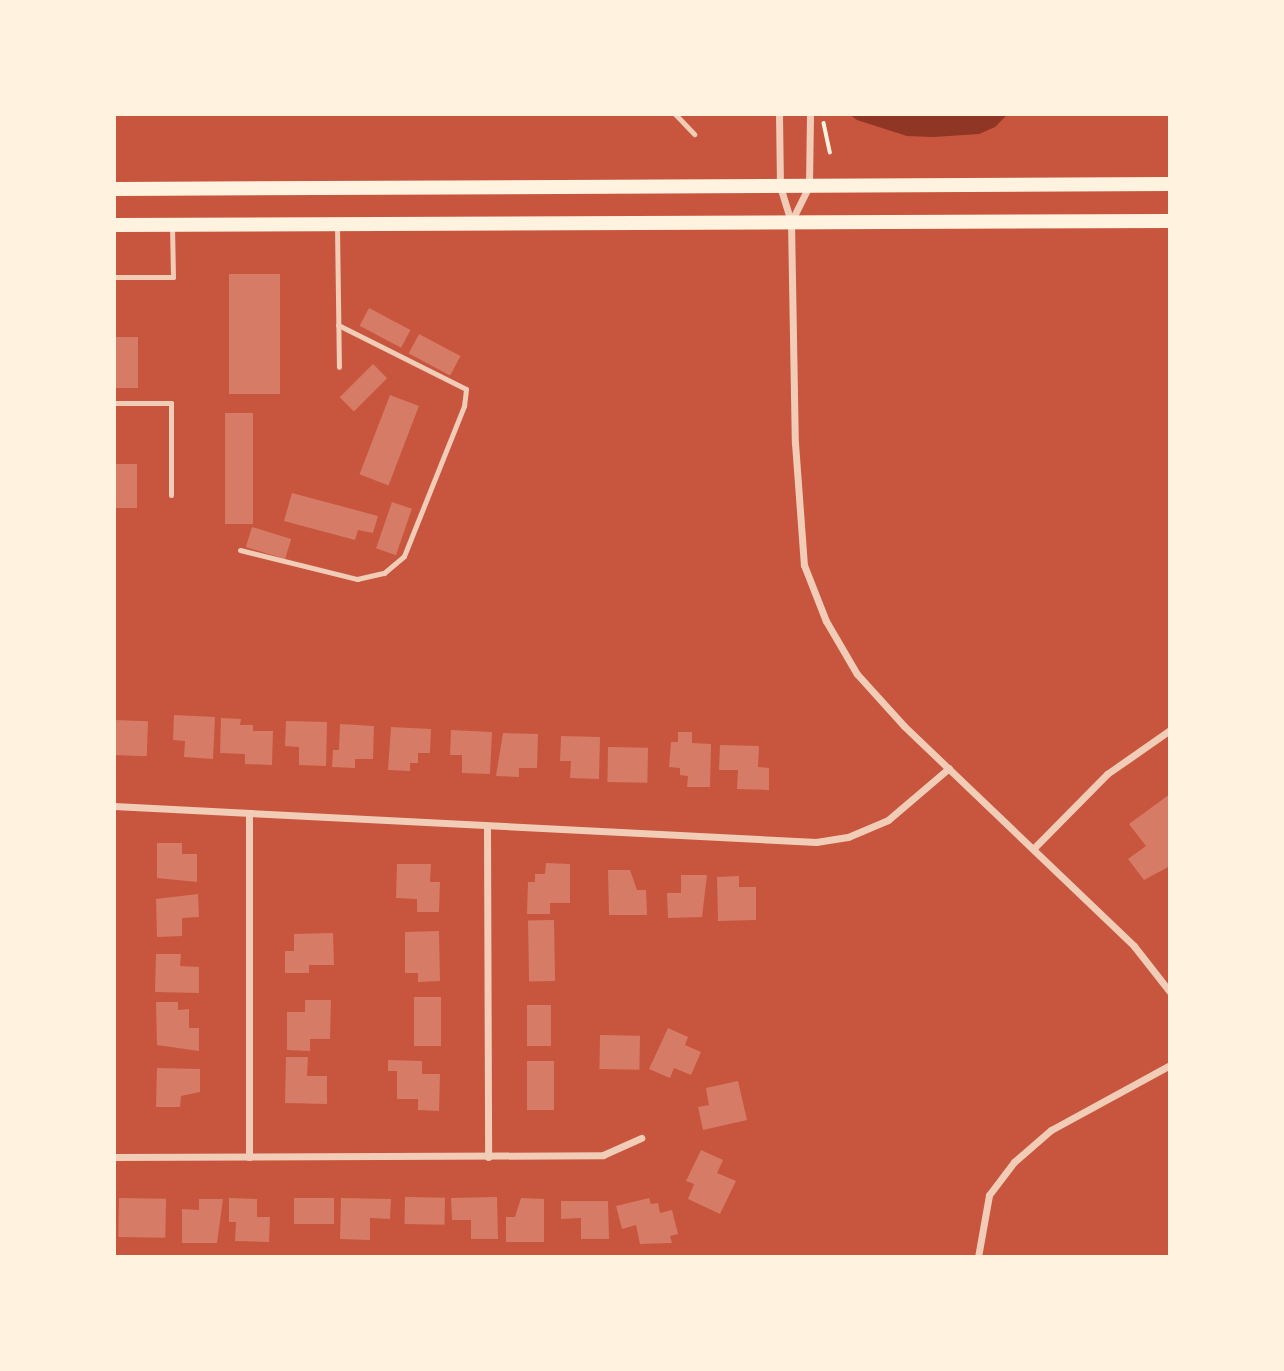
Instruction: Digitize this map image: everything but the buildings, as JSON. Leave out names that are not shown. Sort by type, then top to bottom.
[{"type":"main road","points":[[114,189],[1170,184]]},
{"type":"main road","points":[[114,225],[1170,221]]},
{"type":"street","points":[[779,114],[780,186],[791,222],[795,443],[804,565],[826,621],[857,674],[948,768],[1134,946],[1170,992]]},
{"type":"street","points":[[791,222],[809,186],[810,114]]},
{"type":"street","points":[[1034,848],[1107,774],[1170,730]]},
{"type":"street","points":[[114,806],[816,842],[848,837],[888,820],[948,768]]},
{"type":"street","points":[[249,814],[249,1157]]},
{"type":"street","points":[[487,827],[488,1157]]},
{"type":"street","points":[[978,1257],[989,1195],[1014,1162],[1051,1130],[1170,1065]]},
{"type":"street","points":[[114,1157],[603,1155],[641,1138]]},
{"type":"lane","points":[[675,114],[694,134]]},
{"type":"lane","points":[[337,224],[339,367]]},
{"type":"lane","points":[[114,277],[173,277],[172,225]]},
{"type":"lane","points":[[240,550],[357,579],[384,573],[404,556],[464,406],[466,389],[338,325]]},
{"type":"lane","points":[[114,403],[171,403],[171,495]]},
{"type":"path","points":[[824,114],[825,142],[830,152]]},
{"type":"shaded area","points":[[849,114],[1008,114],[995,127],[979,134],[933,137],[907,136],[857,120]]}]
